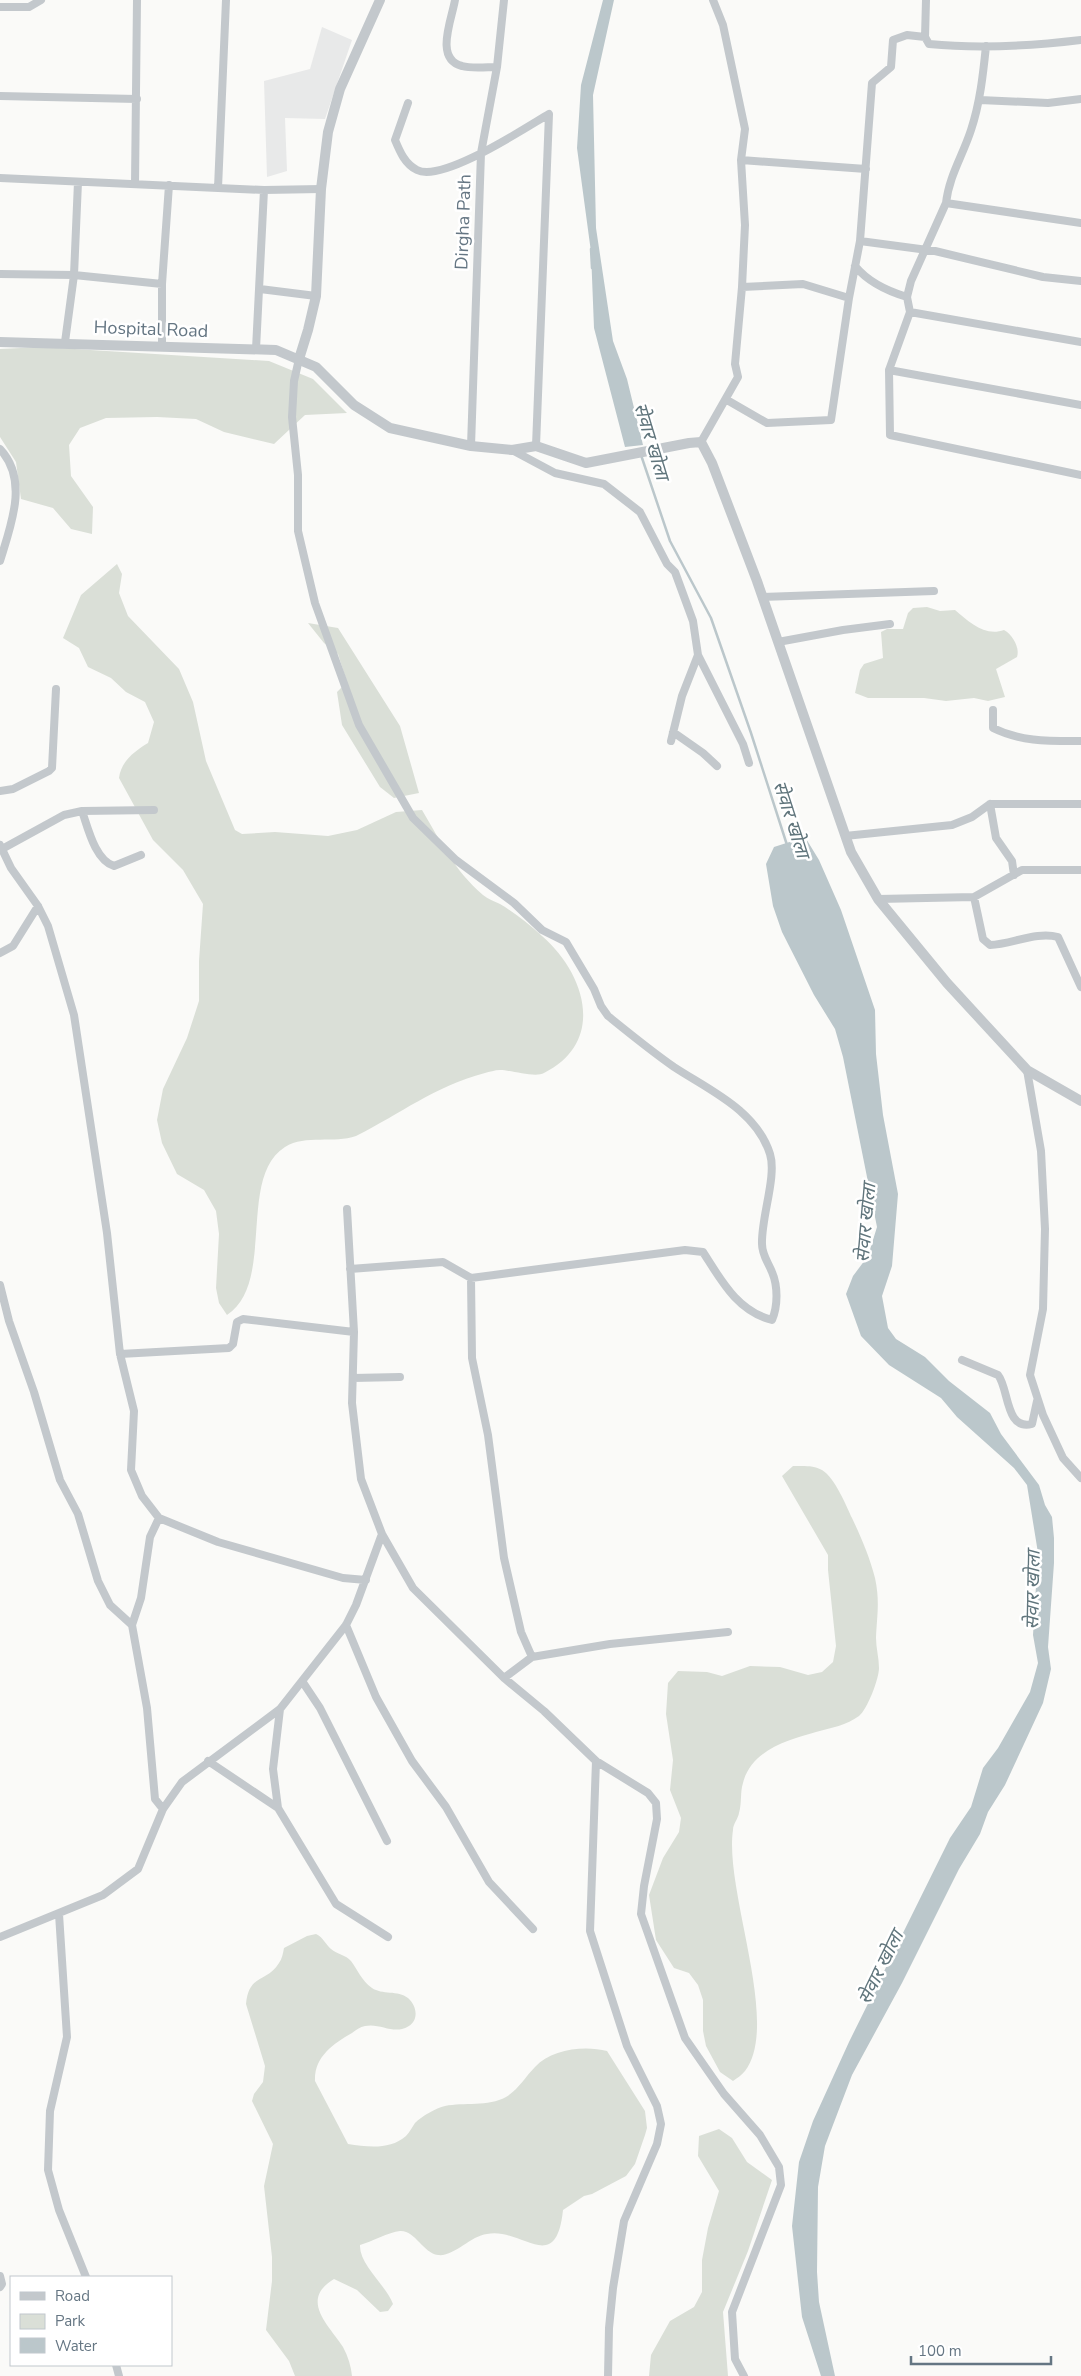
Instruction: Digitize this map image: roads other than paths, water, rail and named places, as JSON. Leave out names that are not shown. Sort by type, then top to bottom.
[{"type":"street","points":[[0,7],[29,7],[41,0]]},
{"type":"street","points":[[135,184],[137,0]]},
{"type":"street","points":[[218,188],[226,0]]},
{"type":"street","points":[[350,1269],[443,1262],[471,1278],[685,1250],[703,1252],[732,1297],[765,1318],[772,1320],[776,1311],[776,1284],[773,1273],[763,1256],[762,1244],[764,1207],[772,1169],[770,1154],[757,1130],[728,1100],[672,1066],[608,1016],[566,942],[542,930],[514,903],[456,860],[413,818],[359,725],[314,603],[298,531],[298,475],[292,417],[294,381],[316,296],[321,189],[328,132],[340,89],[380,0]]},
{"type":"street","points":[[455,0],[445,46],[451,59],[461,66],[497,67]]},
{"type":"street","name":"Dirgha Path","points":[[471,446],[481,153],[497,67],[504,0]]},
{"type":"street","points":[[408,103],[395,140],[404,160],[418,171],[438,172],[481,153],[550,114],[536,446],[586,463],[701,442],[727,400],[738,377],[735,364],[745,226],[741,160],[745,129],[723,25],[713,0]]},
{"type":"street","points":[[926,0],[925,37],[929,44],[986,46],[1081,40]]},
{"type":"street","points":[[727,400],[767,422],[831,420],[849,298],[860,241],[872,83],[891,67],[893,40],[907,35],[925,37]]},
{"type":"street","points":[[986,46],[980,100],[970,132],[954,169],[946,203],[911,281],[907,297],[910,312],[889,370],[890,435],[1081,475]]},
{"type":"street","points":[[0,96],[137,99]]},
{"type":"street","points":[[980,100],[1048,103],[1081,99]]},
{"type":"street","points":[[741,160],[866,169]]},
{"type":"street","points":[[0,178],[264,190],[321,189]]},
{"type":"street","points":[[65,342],[74,275],[78,182]]},
{"type":"street","points":[[162,347],[162,284],[169,185]]},
{"type":"street","points":[[256,349],[264,190]]},
{"type":"street","points":[[946,203],[1081,223]]},
{"type":"street","points":[[860,241],[924,250],[1043,277],[1081,281]]},
{"type":"street","points":[[855,266],[873,283],[907,297]]},
{"type":"street","points":[[0,274],[74,275],[162,284]]},
{"type":"street","points":[[742,287],[803,284],[849,298]]},
{"type":"street","points":[[260,289],[316,296]]},
{"type":"street","points":[[910,312],[1081,342]]},
{"type":"street","name":"Hospital Road","points":[[0,342],[65,342],[276,350],[316,367],[354,405],[390,428],[471,446],[512,450],[536,446]]},
{"type":"street","points":[[889,370],[1081,405]]},
{"type":"street","points":[[701,442],[712,462],[762,597],[851,852],[878,899],[947,983],[1027,1070],[1081,1101]]},
{"type":"street","points":[[0,449],[10,460],[15,479],[16,504],[0,561]]},
{"type":"street","points":[[512,450],[556,473],[604,484],[640,512],[668,564],[681,583],[693,621],[698,655],[743,744],[749,763]]},
{"type":"street","points":[[762,597],[934,591]]},
{"type":"street","points":[[778,642],[843,630],[890,624]]},
{"type":"street","points":[[671,741],[682,696],[698,655]]},
{"type":"street","points":[[0,791],[13,789],[52,768],[56,689]]},
{"type":"street","points":[[993,710],[993,728],[1009,736],[1029,740],[1081,741]]},
{"type":"street","points":[[673,732],[703,753],[717,766]]},
{"type":"street","points":[[845,836],[952,825],[972,817],[990,804],[1081,804]]},
{"type":"street","points":[[990,804],[996,838],[1012,861],[1014,875]]},
{"type":"street","points":[[154,810],[82,811],[64,815],[1,847],[11,868],[38,906],[48,926],[74,1015],[107,1233],[120,1354],[134,1411],[131,1470],[142,1496],[159,1518],[228,1545],[343,1578],[366,1580]]},
{"type":"street","points":[[82,811],[102,858],[109,864],[114,866],[141,855]]},
{"type":"street","points":[[878,899],[974,897],[1022,870],[1081,870]]},
{"type":"street","points":[[974,897],[983,939],[990,945],[1005,944],[1049,934],[1058,937],[1081,987]]},
{"type":"street","points":[[0,953],[13,946],[38,906]]},
{"type":"street","points":[[1027,1070],[1041,1151],[1045,1229],[1042,1308],[1030,1375],[1037,1399],[1062,1458],[1081,1478]]},
{"type":"street","points":[[347,1208],[354,1332],[352,1402],[362,1479],[382,1534],[413,1588],[504,1678],[544,1711],[596,1761],[648,1793],[656,1803],[657,1819],[644,1886],[642,1914],[685,2038],[724,2094],[760,2135],[779,2167],[781,2185],[732,2312],[735,2359],[744,2376]]},
{"type":"street","points":[[471,1278],[472,1358],[488,1435],[504,1558],[522,1632],[532,1657]]},
{"type":"street","points":[[0,1285],[9,1321],[34,1392],[60,1480],[78,1514],[98,1581],[110,1605],[132,1625]]},
{"type":"street","points":[[120,1354],[229,1348],[233,1344],[237,1322],[243,1319],[354,1332]]},
{"type":"street","points":[[962,1360],[998,1376],[1013,1416],[1025,1425],[1034,1422],[1037,1399]]},
{"type":"street","points":[[353,1378],[400,1377]]},
{"type":"street","points":[[159,1518],[150,1537],[141,1598],[132,1625],[147,1708],[155,1799],[163,1809]]},
{"type":"street","points":[[0,1937],[103,1895],[138,1869],[163,1809],[182,1782],[208,1760],[280,1709],[346,1625],[366,1580],[382,1534]]},
{"type":"street","points":[[346,1625],[376,1697],[412,1761],[446,1807],[489,1882],[533,1929]]},
{"type":"street","points":[[504,1678],[532,1657],[610,1644],[728,1632]]},
{"type":"street","points":[[302,1681],[320,1708],[387,1841]]},
{"type":"street","points":[[280,1709],[273,1769],[278,1808],[336,1904],[388,1937]]},
{"type":"street","points":[[208,1760],[278,1808]]},
{"type":"street","points":[[596,1761],[590,1931],[627,2046],[657,2106],[661,2124],[657,2144],[624,2221],[612,2288],[608,2376]]},
{"type":"street","points":[[58,1914],[68,2037],[50,2111],[48,2170],[62,2219],[86,2276]]},
{"type":"street","points":[[0,2276],[2,2284],[0,2287]]},
{"type":"water","points":[[603,0],[614,0],[593,95],[596,228],[613,341],[627,379],[643,445],[625,447],[594,328],[591,252],[577,148],[581,85]]},
{"type":"water","points":[[805,837],[819,860],[841,910],[875,1010],[876,1054],[883,1115],[898,1194],[892,1266],[882,1296],[888,1328],[896,1339],[925,1357],[949,1381],[990,1413],[1001,1434],[1039,1485],[1045,1505],[1052,1517],[1054,1538],[1048,1647],[1051,1669],[1043,1703],[1005,1785],[988,1812],[980,1834],[959,1869],[902,1983],[852,2075],[825,2146],[818,2187],[817,2272],[819,2302],[835,2376],[821,2376],[802,2317],[792,2226],[799,2162],[813,2121],[849,2042],[950,1838],[971,1807],[983,1768],[998,1748],[1030,1692],[1038,1663],[1033,1635],[1038,1553],[1027,1485],[1014,1468],[957,1417],[941,1398],[889,1365],[861,1336],[846,1294],[853,1276],[868,1256],[877,1227],[843,1057],[835,1029],[814,995],[782,932],[773,906],[766,864],[774,847]]},
{"type":"waterway","name":"सेवार खोला","points":[[591,249],[592,268]]},
{"type":"waterway","name":"सेवार खोला","points":[[641,455],[670,541],[711,618],[787,845]]}]
